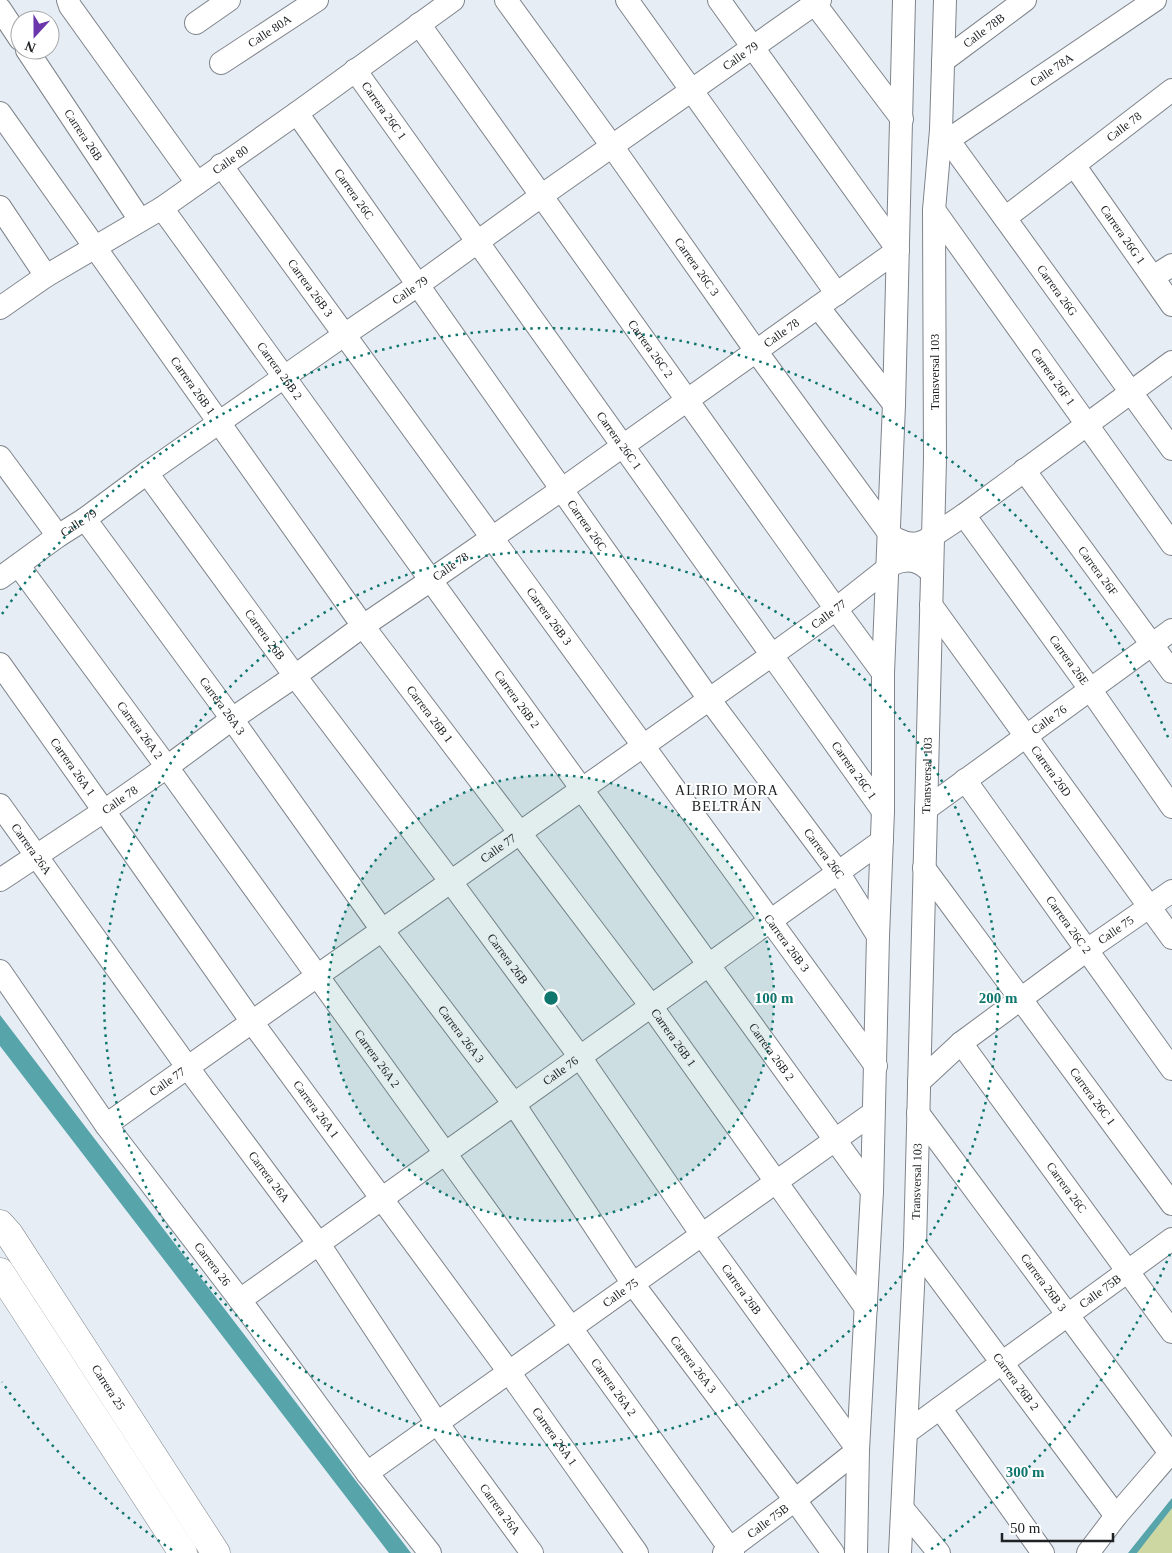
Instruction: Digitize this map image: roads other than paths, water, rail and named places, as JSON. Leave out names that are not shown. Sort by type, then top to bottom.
[{"type":"main road","name":"Carrera 25","points":[[0,1224],[9,1234],[216,1553]]},
{"type":"main road","points":[[0,1272],[183,1553]]},
{"type":"street","points":[[68,0],[70,6],[197,183]]},
{"type":"street","points":[[196,22],[229,0]]},
{"type":"street","name":"Calle 80A","points":[[221,63],[318,0]]},
{"type":"street","name":"Calle 80","points":[[0,308],[46,276],[162,208],[453,0]]},
{"type":"street","name":"Carrera 26C 3","points":[[506,0],[612,146],[756,351],[889,532]]},
{"type":"street","points":[[627,0],[837,294]]},
{"type":"street","points":[[719,0],[898,250]]},
{"type":"street","points":[[856,1553],[858,1450],[872,1191],[876,1066],[878,936],[883,811],[883,673],[894,404],[904,0]]},
{"type":"street","name":"Transversal 103","points":[[900,1553],[915,1246],[933,535],[934,210],[945,135],[943,60],[945,0]]},
{"type":"street","name":"Calle 78B","points":[[943,60],[1025,0]]},
{"type":"street","name":"Calle 78A","points":[[945,135],[1155,0]]},
{"type":"street","points":[[816,1],[902,119]]},
{"type":"street","name":"Calle 79","points":[[0,578],[147,473],[418,285],[816,1]]},
{"type":"street","points":[[0,8],[10,24]]},
{"type":"street","name":"Carrera 26C 2","points":[[419,24],[836,610],[883,673]]},
{"type":"street","name":"Carrera 26B","points":[[34,60],[140,220]]},
{"type":"street","name":"Carrera 26C 1","points":[[355,70],[883,811]]},
{"type":"street","name":"Calle 78","points":[[1005,218],[1172,90]]},
{"type":"street","name":"Carrera 26C","points":[[297,113],[709,700],[838,872],[878,936]]},
{"type":"street","name":"Carrera 26B 1","points":[[0,114],[363,626],[652,1006],[866,1308]]},
{"type":"street","name":"Carrera 26G","points":[[945,135],[1172,449]]},
{"type":"street","name":"Carrera 26B 3","points":[[221,166],[876,1066]]},
{"type":"street","name":"Carrera 26G 1","points":[[1074,166],[1172,305]]},
{"type":"street","name":"Carrera 26B 2","points":[[162,208],[872,1191]]},
{"type":"street","name":"Carrera 26F 1","points":[[934,210],[1172,544]]},
{"type":"street","points":[[2,214],[46,276]]},
{"type":"street","name":"Calle 78","points":[[0,880],[104,811],[363,626],[562,490],[898,250]]},
{"type":"street","points":[[1153,277],[1172,265]]},
{"type":"street","points":[[818,307],[894,404]]},
{"type":"street","points":[[889,532],[896,539],[906,543],[916,544],[925,541],[964,515],[1172,362]]},
{"type":"street","points":[[0,457],[58,536]]},
{"type":"street","name":"Carrera 26F","points":[[1024,470],[1172,672]]},
{"type":"street","name":"Carrera 26B","points":[[147,473],[295,676],[451,882],[580,1057],[702,1235],[858,1450]]},
{"type":"street","name":"Carrera 26E","points":[[964,515],[1090,689],[1172,807]]},
{"type":"street","name":"Carrera 26A 3","points":[[85,519],[232,719],[382,930],[514,1104],[633,1284],[833,1553]]},
{"type":"street","name":"Calle 77","points":[[106,1125],[836,610],[887,569],[900,561],[915,560],[928,568],[932,574]]},
{"type":"street","name":"Carrera 26A 2","points":[[19,566],[167,767],[445,1153],[729,1552]]},
{"type":"street","name":"Carrera 26D","points":[[931,605],[1172,938]]},
{"type":"street","name":"Calle 76","points":[[926,809],[1172,630]]},
{"type":"street","name":"Carrera 26A 1","points":[[0,664],[252,1022],[509,1372],[637,1553]]},
{"type":"street","name":"Carrera 26C 2","points":[[965,780],[1172,1069]]},
{"type":"street","name":"Carrera 26A","points":[[0,805],[188,1068],[319,1244],[437,1423],[532,1553]]},
{"type":"street","name":"Calle 76","points":[[240,1300],[882,842]]},
{"type":"street","name":"Carrera 26C 1","points":[[924,868],[1172,1204]]},
{"type":"street","name":"Calle 75","points":[[919,1082],[960,1043],[1087,950],[1172,892]]},
{"type":"street","name":"Carrera 26","points":[[0,971],[106,1125],[430,1553]]},
{"type":"street","name":"Carrera 26C","points":[[960,1043],[1172,1332]]},
{"type":"street","name":"Calle 75","points":[[368,1473],[873,1113]]},
{"type":"street","name":"Carrera 26B 3","points":[[918,1113],[1171,1452]]},
{"type":"street","name":"Calle 75B","points":[[906,1432],[1172,1239]]},
{"type":"street","name":"Carrera 26B 2","points":[[915,1246],[1116,1516]]},
{"type":"street","points":[[940,1408],[1043,1553]]},
{"type":"street","name":"Calle 75B","points":[[729,1552],[858,1450]]},
{"type":"street","points":[[1088,1553],[1116,1516],[1171,1452]]},
{"type":"street","points":[[903,1509],[939,1553]]},
{"type":"water","points":[[0,1015],[411,1553],[389,1553],[0,1046]]},
{"type":"water","points":[[1172,1498],[1172,1508],[1137,1553],[1128,1553]]},
{"type":"district","name":"ALIRIO MORA BELTRÁN","points":[[727,798]]}]
